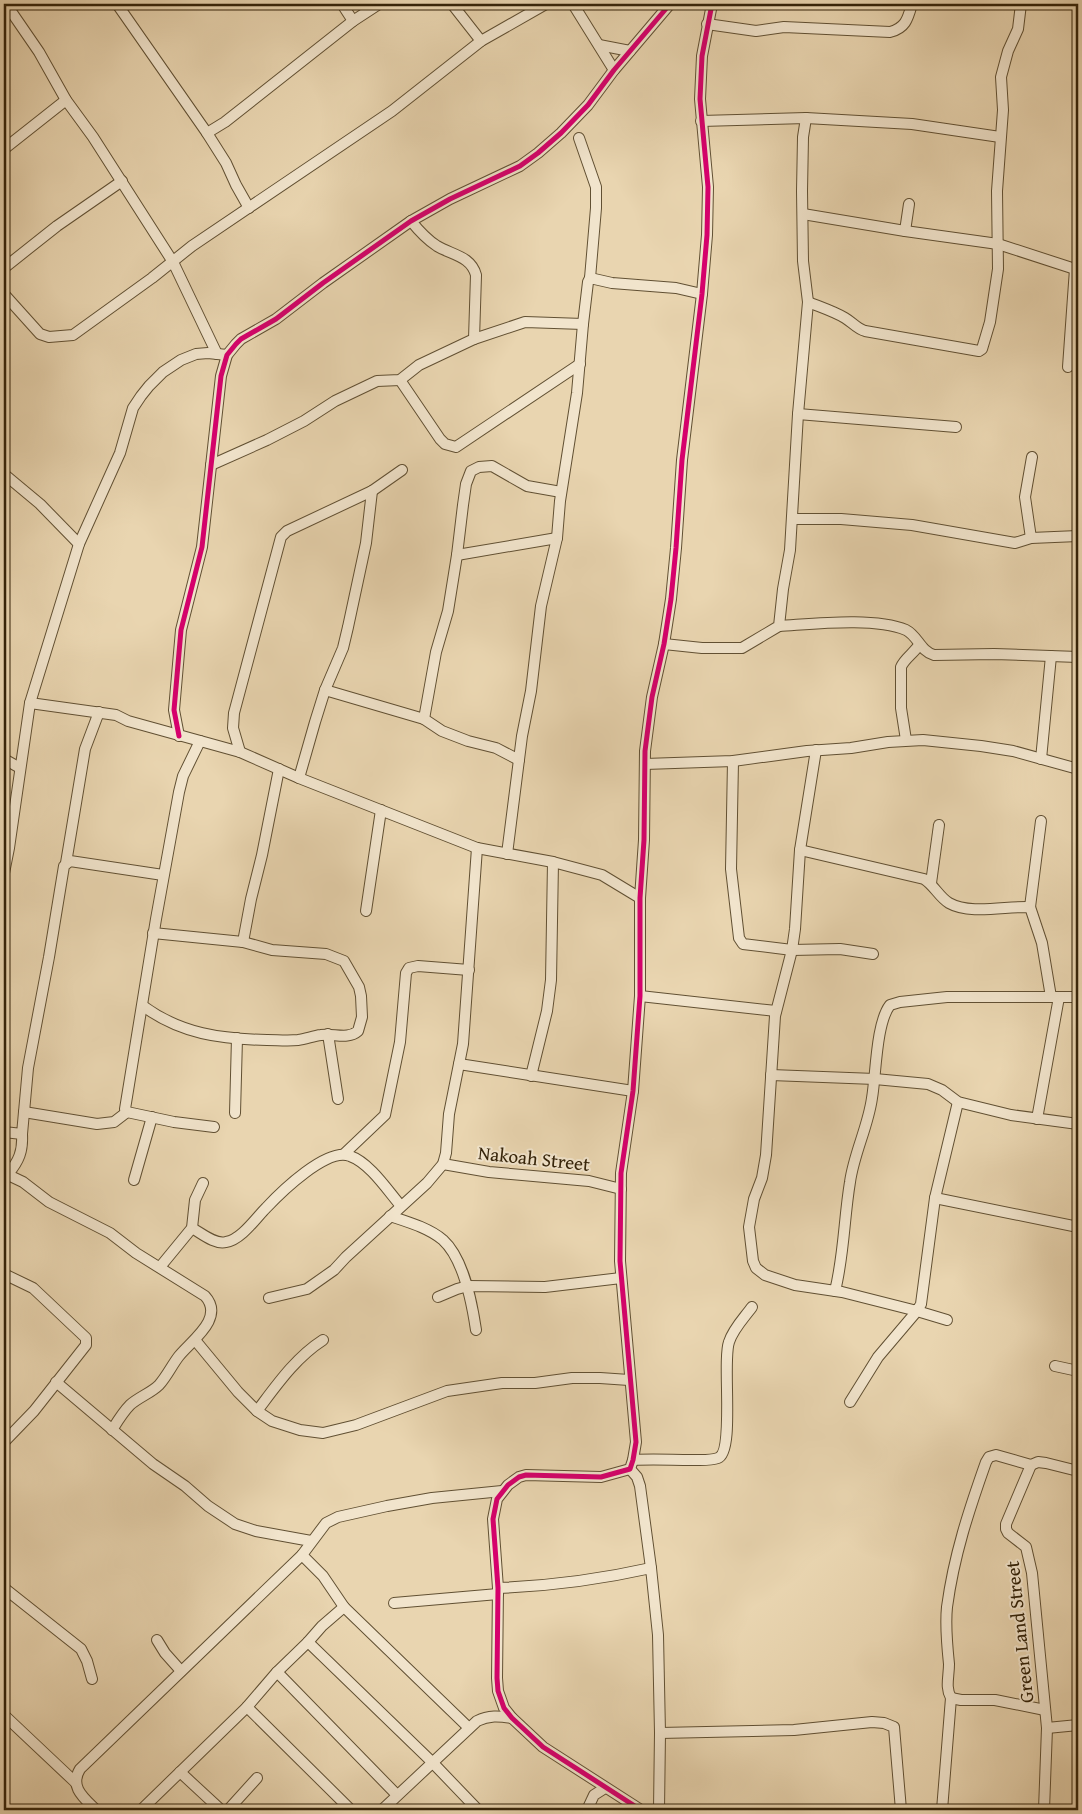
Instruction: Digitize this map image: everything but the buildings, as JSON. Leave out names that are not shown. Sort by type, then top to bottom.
[{"type":"street","points":[[6,4],[39,52],[66,100],[93,137],[173,262],[222,355],[202,547],[181,630],[174,710],[180,736]]},
{"type":"street","points":[[117,4],[207,133],[226,163],[236,185],[250,208]]},
{"type":"street","points":[[342,4],[353,21]]},
{"type":"street","points":[[207,133],[225,122],[353,21],[379,4]]},
{"type":"street","points":[[452,4],[481,42]]},
{"type":"street","points":[[4,294],[40,334],[49,337],[62,337],[73,334],[84,328],[192,246],[392,111],[481,42],[546,4]]},
{"type":"street","points":[[573,4],[614,70]]},
{"type":"street","points":[[4,867],[9,848],[30,703],[79,544],[120,453],[134,408],[141,396],[163,372],[181,360],[196,354],[222,355],[241,339],[276,319],[322,282],[411,221],[450,199],[520,166],[538,153],[561,133],[588,105],[614,70],[670,4]]},
{"type":"street","points":[[659,1810],[658,1635],[640,1486],[632,1465],[636,1442],[621,1278],[619,1243],[620,1189],[633,1091],[640,996],[640,898],[648,720],[664,644],[676,548],[682,460],[707,236],[708,186],[701,121],[700,77],[707,24],[712,4]]},
{"type":"street","points":[[707,24],[756,31],[784,27],[890,32],[899,30],[903,26],[912,4]]},
{"type":"street","points":[[808,302],[832,311],[845,318],[858,329],[865,331],[979,351],[985,344],[995,295],[998,244],[997,191],[1003,110],[1001,77],[1008,51],[1018,29],[1021,4]]},
{"type":"street","points":[[599,45],[630,51]]},
{"type":"street","points":[[4,149],[66,100]]},
{"type":"street","points":[[701,121],[806,118],[912,124],[1000,137]]},
{"type":"street","points":[[779,626],[790,550],[798,414],[808,302],[803,261],[802,166],[806,118]]},
{"type":"street","points":[[507,854],[522,736],[531,691],[541,606],[558,538],[561,492],[577,393],[583,324],[590,278],[596,187],[579,138]]},
{"type":"street","points":[[4,268],[57,226],[122,181]]},
{"type":"street","points":[[905,231],[909,204]]},
{"type":"street","points":[[803,214],[998,244],[1076,268],[1068,367]]},
{"type":"street","points":[[411,221],[422,235],[447,252],[471,263],[475,270],[474,339]]},
{"type":"street","points":[[590,278],[612,283],[676,288],[702,294]]},
{"type":"street","points":[[211,465],[267,440],[304,421],[335,401],[377,381],[400,380],[419,365],[474,339],[525,322],[583,324]]},
{"type":"street","points":[[400,380],[440,439],[445,444],[456,447],[580,364]]},
{"type":"street","points":[[798,414],[956,427]]},
{"type":"street","points":[[1030,538],[1025,497],[1032,457]]},
{"type":"street","points":[[424,720],[436,652],[448,611],[466,484],[471,472],[475,468],[485,465],[492,466],[527,486],[561,492]]},
{"type":"street","points":[[240,752],[233,728],[234,713],[281,537],[287,531],[372,491],[402,470]]},
{"type":"street","points":[[4,474],[40,504],[79,544]]},
{"type":"street","points":[[299,778],[325,690],[343,648],[366,543],[372,491]]},
{"type":"street","points":[[792,519],[858,520],[912,525],[1015,543],[1030,538],[1078,536]]},
{"type":"street","points":[[457,555],[558,538]]},
{"type":"street","points":[[664,644],[702,648],[742,648],[779,626],[865,622],[907,631],[914,636],[919,645],[934,655],[1078,657]]},
{"type":"street","points":[[906,740],[901,708],[901,667],[903,661],[912,655],[919,645]]},
{"type":"street","points":[[1041,759],[1051,656]]},
{"type":"street","points":[[325,690],[424,720],[442,731],[468,741],[496,748],[519,760]]},
{"type":"street","points":[[30,703],[99,712],[240,752],[299,778],[477,848],[553,862],[602,875],[640,898]]},
{"type":"street","points":[[99,712],[84,749],[66,862],[28,1068],[22,1134],[23,1146],[20,1157],[6,1173],[23,1182],[49,1202],[110,1233],[136,1253],[206,1296],[211,1303],[213,1311],[195,1340],[179,1356],[158,1385],[130,1406],[112,1430]]},
{"type":"street","points":[[645,764],[733,761],[906,740],[981,746],[1013,751],[1078,770]]},
{"type":"street","points":[[127,1112],[153,933],[179,792],[200,741]]},
{"type":"street","points":[[816,750],[800,850],[792,950],[776,1012],[773,1033],[766,1155],[762,1178],[752,1205],[749,1227],[753,1261],[756,1268],[765,1275],[795,1285],[835,1291],[917,1310],[947,1320]]},
{"type":"street","points":[[4,759],[20,768]]},
{"type":"street","points":[[733,761],[732,869],[739,938],[742,944],[792,950],[840,949],[873,954]]},
{"type":"street","points":[[242,942],[279,769]]},
{"type":"street","points":[[366,911],[380,810]]},
{"type":"street","points":[[1037,1119],[1055,997],[1042,944],[1030,907],[1041,821]]},
{"type":"street","points":[[931,883],[939,825]]},
{"type":"street","points":[[269,1298],[307,1289],[334,1270],[432,1177],[443,1164],[446,1153],[449,1114],[463,1044],[477,848]]},
{"type":"street","points":[[800,850],[924,878],[946,900],[957,906],[973,909],[1030,907]]},
{"type":"street","points":[[66,862],[70,861],[163,875]]},
{"type":"street","points":[[531,1076],[547,1011],[551,980],[553,862]]},
{"type":"street","points":[[143,1006],[161,1018],[190,1030],[237,1038],[299,1040],[328,1034],[350,1035],[354,1034],[360,1026],[362,1007],[359,987],[344,962],[326,954],[272,950],[242,942],[153,933]]},
{"type":"street","points":[[192,1228],[216,1242],[225,1243],[233,1240],[249,1227],[283,1191],[321,1161],[344,1154],[385,1115],[400,1042],[406,973],[409,968],[418,966],[469,970]]},
{"type":"street","points":[[640,996],[776,1012]]},
{"type":"street","points":[[835,1291],[844,1244],[851,1175],[870,1109],[878,1045],[887,1009],[893,1003],[947,997],[1078,997]]},
{"type":"street","points":[[328,1034],[338,1099]]},
{"type":"street","points":[[235,1113],[237,1038]]},
{"type":"street","points":[[459,1064],[633,1091]]},
{"type":"street","points":[[771,1075],[875,1079],[928,1084],[942,1090],[958,1102],[1012,1115],[1078,1124]]},
{"type":"street","points":[[850,1402],[878,1357],[921,1304],[935,1198],[958,1102]]},
{"type":"street","points":[[24,1112],[97,1124],[114,1122],[127,1112],[214,1127]]},
{"type":"street","points":[[134,1180],[152,1117]]},
{"type":"street","points":[[4,1132],[22,1134]]},
{"type":"street","points":[[344,1154],[352,1156],[368,1167],[401,1206]]},
{"type":"street","name":"Nakoah Street","points":[[443,1164],[489,1172],[589,1181],[620,1189]]},
{"type":"street","points":[[160,1267],[192,1228],[195,1200],[203,1183]]},
{"type":"street","points":[[935,1198],[1078,1227]]},
{"type":"street","points":[[390,1216],[428,1230],[443,1240],[453,1252],[468,1286],[476,1330]]},
{"type":"street","points":[[4,1274],[34,1288],[86,1338],[86,1345],[34,1411],[4,1442]]},
{"type":"street","points":[[438,1297],[457,1288],[468,1286],[545,1287],[621,1278]]},
{"type":"street","points":[[641,1810],[543,1747],[512,1718],[501,1701],[498,1691],[498,1591],[493,1519],[497,1499],[502,1491],[513,1481],[526,1475],[601,1478],[632,1465],[718,1458],[726,1448],[726,1356],[729,1341],[738,1325],[752,1307]]},
{"type":"street","points":[[195,1340],[238,1392],[257,1411],[272,1421],[300,1430],[323,1433],[356,1425],[447,1391],[484,1385],[535,1383],[572,1378],[629,1380]]},
{"type":"street","points":[[257,1411],[289,1370],[311,1348],[323,1340]]},
{"type":"street","points":[[1055,1366],[1078,1370]]},
{"type":"street","points":[[56,1382],[153,1464],[235,1524],[256,1531],[311,1541]]},
{"type":"street","points":[[942,1810],[951,1698],[947,1692],[949,1669],[947,1607],[966,1519],[989,1456],[996,1455],[1031,1465],[1038,1462],[1078,1471]]},
{"type":"street","name":"Green Land Street","points":[[1031,1465],[1006,1524],[1006,1529],[1028,1551],[1032,1573],[1047,1728],[1044,1810]]},
{"type":"street","points":[[75,1782],[80,1769],[302,1555],[326,1523],[338,1517],[386,1506],[432,1498],[502,1491]]},
{"type":"street","points":[[302,1555],[323,1576],[344,1607],[468,1727]]},
{"type":"street","points":[[394,1603],[498,1591],[651,1568]]},
{"type":"street","points":[[4,1589],[81,1649],[87,1661],[92,1679]]},
{"type":"street","points":[[141,1810],[247,1707],[277,1672],[322,1626],[344,1607]]},
{"type":"street","points":[[157,1640],[181,1671]]},
{"type":"street","points":[[308,1642],[432,1762],[478,1810]]},
{"type":"street","points":[[277,1672],[397,1795]]},
{"type":"street","points":[[951,1698],[961,1700],[995,1700],[1045,1710]]},
{"type":"street","points":[[247,1707],[351,1810]]},
{"type":"street","points":[[4,1715],[75,1782],[78,1792],[96,1810]]},
{"type":"street","points":[[382,1810],[468,1727],[489,1716],[512,1718]]},
{"type":"street","points":[[660,1733],[794,1730],[872,1722],[884,1723],[894,1728],[901,1810]]},
{"type":"street","points":[[1047,1728],[1078,1725]]},
{"type":"street","points":[[180,1772],[221,1810]]},
{"type":"street","points":[[228,1810],[257,1778]]},
{"type":"street","points":[[587,1810],[594,1795],[605,1788]]},
{"type":"cycle path","points":[[179,736],[174,710],[181,630],[202,547],[221,376],[227,355],[241,339],[276,319],[323,283],[411,221],[450,199],[520,166],[538,153],[561,133],[588,105],[614,70],[670,4]]},
{"type":"cycle path","points":[[641,1810],[543,1747],[504,1708],[498,1691],[497,1678],[498,1588],[493,1519],[497,1499],[508,1485],[519,1477],[526,1475],[601,1477],[630,1469],[636,1442],[620,1261],[621,1173],[633,1091],[640,996],[640,898],[644,840],[645,751],[652,697],[664,644],[671,599],[682,460],[702,294],[707,235],[708,187],[700,99],[702,56],[712,4]]}]
